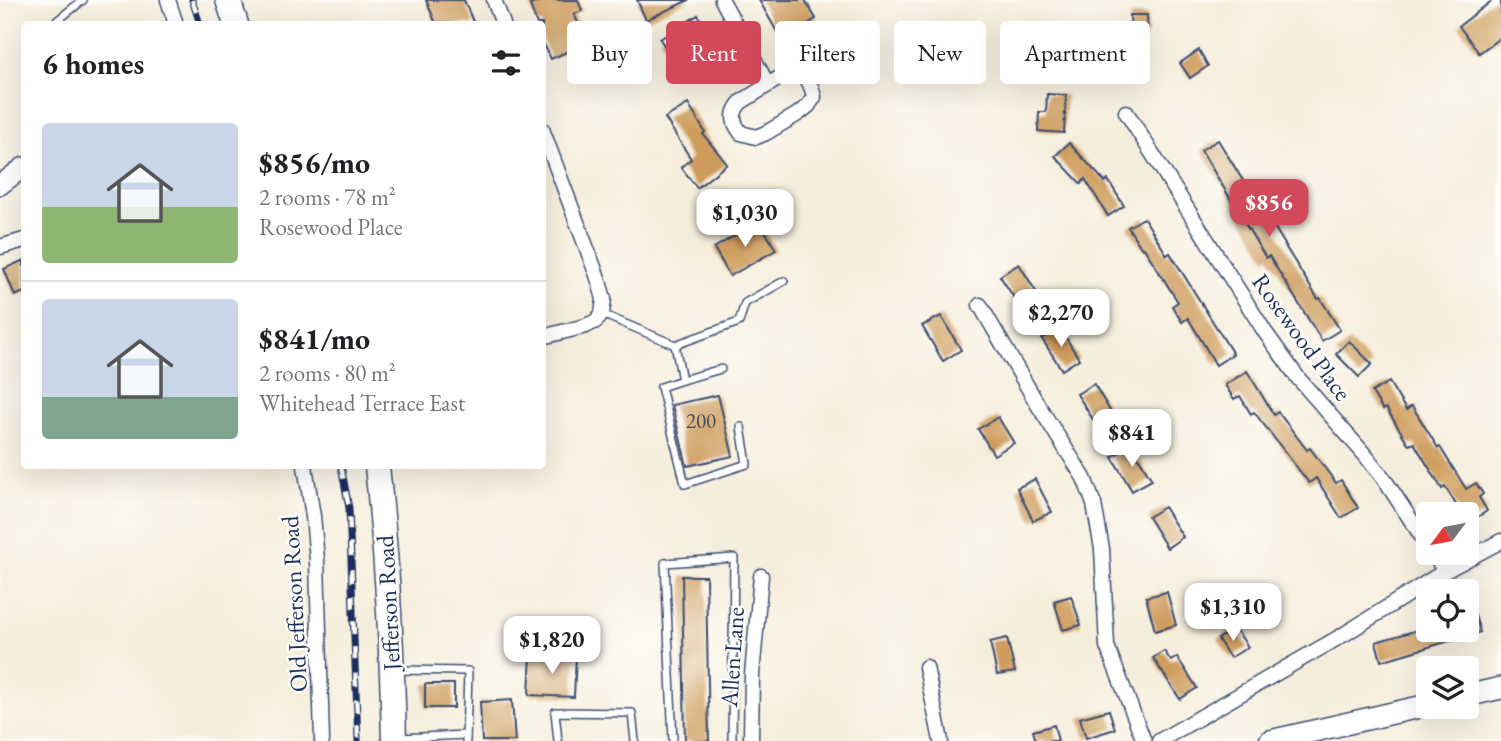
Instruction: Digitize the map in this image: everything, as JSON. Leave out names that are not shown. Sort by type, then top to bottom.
[{"type":"highway","name":"Jefferson Road","points":[[377,469],[385,535],[394,740]]},
{"type":"main road","points":[[1479,693],[1501,688]]},
{"type":"main road","points":[[1270,741],[1336,734],[1416,709]]},
{"type":"street","points":[[168,0],[175,21]]},
{"type":"street","points":[[494,0],[502,21]]},
{"type":"street","points":[[722,0],[768,85]]},
{"type":"street","points":[[796,73],[805,77],[814,97],[798,114],[766,133],[756,137],[741,133],[734,121],[733,113],[736,107],[768,85],[783,75],[796,73]]},
{"type":"street","name":"Rosewood Place","points":[[1126,112],[1265,332],[1298,378],[1365,455],[1416,528]]},
{"type":"street","points":[[546,140],[604,299],[602,314],[596,321],[546,336]]},
{"type":"street","points":[[0,185],[21,169]]},
{"type":"street","points":[[0,247],[21,241]]},
{"type":"street","points":[[980,305],[1090,491],[1102,549],[1107,646],[1144,741]]},
{"type":"street","name":"Old Jefferson Road","points":[[305,469],[317,560],[322,741]]},
{"type":"street","points":[[1159,741],[1343,635],[1445,571],[1501,541]]},
{"type":"street","points":[[1441,565],[1445,571]]},
{"type":"street","name":"Allen Lane","points":[[751,741],[752,675],[761,576]]},
{"type":"street","points":[[926,667],[941,741]]},
{"type":"lane","points":[[56,21],[83,0]]},
{"type":"lane","points":[[602,314],[675,345],[739,322],[744,303],[784,281]]},
{"type":"lane","points":[[675,345],[682,380]]},
{"type":"lane","points":[[721,369],[661,387],[685,484],[747,464],[741,427]]},
{"type":"lane","points":[[673,741],[665,563],[734,558],[732,741]]},
{"type":"lane","points":[[392,670],[468,671],[466,738],[394,740]]},
{"type":"lane","points":[[558,741],[555,712],[632,713],[635,741]]},
{"type":"building","points":[[426,0],[464,0],[473,21],[435,21]]},
{"type":"building","points":[[542,0],[578,0],[582,11],[574,14],[577,21],[567,21],[567,52],[551,59],[546,48],[546,21],[536,21],[530,5]]},
{"type":"building","points":[[637,0],[689,0],[646,20]]},
{"type":"building","points":[[759,0],[805,0],[816,19],[775,21],[775,28]]},
{"type":"building","points":[[1493,0],[1501,0],[1501,37],[1479,53],[1459,26]]},
{"type":"building","points":[[698,15],[702,21],[688,21]]},
{"type":"building","points":[[1130,15],[1147,15],[1147,21],[1130,21]]},
{"type":"building","points":[[666,35],[666,49],[660,39]]},
{"type":"building","points":[[1199,50],[1208,66],[1190,78],[1180,63]]},
{"type":"building","points":[[1047,94],[1066,95],[1064,133],[1038,131],[1039,112],[1046,112]]},
{"type":"building","points":[[688,104],[705,132],[703,134],[727,164],[697,188],[681,167],[691,159],[665,118]]},
{"type":"building","points":[[1218,140],[1250,192],[1257,188],[1265,201],[1260,204],[1340,330],[1322,341],[1269,256],[1266,258],[1201,150]]},
{"type":"building","points":[[1069,143],[1105,182],[1108,180],[1124,206],[1108,216],[1085,179],[1081,184],[1055,156]]},
{"type":"building","points":[[1144,218],[1167,255],[1170,253],[1233,354],[1216,365],[1188,318],[1182,322],[1172,306],[1178,302],[1128,227]]},
{"type":"building","points":[[759,221],[776,250],[730,276],[714,248]]},
{"type":"building","points":[[21,261],[21,293],[15,296],[4,269]]},
{"type":"building","points":[[1019,264],[1038,295],[1020,307],[1000,276]]},
{"type":"building","points":[[941,316],[961,350],[943,361],[922,326]]},
{"type":"building","points":[[1060,328],[1079,359],[1062,370],[1042,339]]},
{"type":"building","points":[[1349,341],[1372,364],[1359,377],[1336,354]]},
{"type":"building","points":[[1247,371],[1274,415],[1278,412],[1336,483],[1341,480],[1358,508],[1341,518],[1316,478],[1309,483],[1254,412],[1251,414],[1240,396],[1234,399],[1225,385]]},
{"type":"building","points":[[1389,382],[1406,410],[1412,406],[1466,489],[1476,483],[1483,494],[1479,497],[1487,511],[1479,516],[1479,502],[1454,502],[1445,487],[1442,489],[1414,443],[1409,445],[1386,408],[1383,410],[1372,392]]},
{"type":"building","points":[[1094,384],[1115,419],[1099,429],[1077,394]]},
{"type":"building","points":[[718,395],[733,456],[687,466],[672,405]]},
{"type":"building","points":[[998,417],[1014,443],[994,455],[978,429]]},
{"type":"building","points":[[1131,446],[1152,480],[1132,491],[1112,457]]},
{"type":"building","points":[[1035,479],[1052,512],[1033,521],[1017,488]]},
{"type":"building","points":[[1164,507],[1183,537],[1167,548],[1148,517]]},
{"type":"building","points":[[682,576],[706,576],[709,741],[685,741]]},
{"type":"building","points":[[1167,592],[1176,625],[1155,631],[1146,597]]},
{"type":"building","points":[[1071,596],[1081,625],[1063,630],[1054,601]]},
{"type":"building","points":[[1235,628],[1248,647],[1230,658],[1218,639]]},
{"type":"building","points":[[1416,630],[1416,642],[1446,642],[1381,661],[1376,642]]},
{"type":"building","points":[[1007,638],[1015,672],[997,675],[990,642]]},
{"type":"building","points":[[1164,651],[1171,661],[1177,657],[1197,688],[1180,699],[1153,658]]},
{"type":"building","points":[[531,654],[576,656],[574,697],[529,695]]},
{"type":"building","points":[[425,684],[454,684],[454,708],[425,708]]},
{"type":"building","points":[[512,700],[515,741],[482,741],[480,702]]},
{"type":"building","points":[[1109,710],[1115,729],[1086,738],[1080,718]]},
{"type":"building","points":[[1054,725],[1058,741],[1036,741],[1033,731]]},
{"type":"railway","points":[[192,0],[199,21]]},
{"type":"railway","points":[[342,469],[349,508],[358,741]]}]
